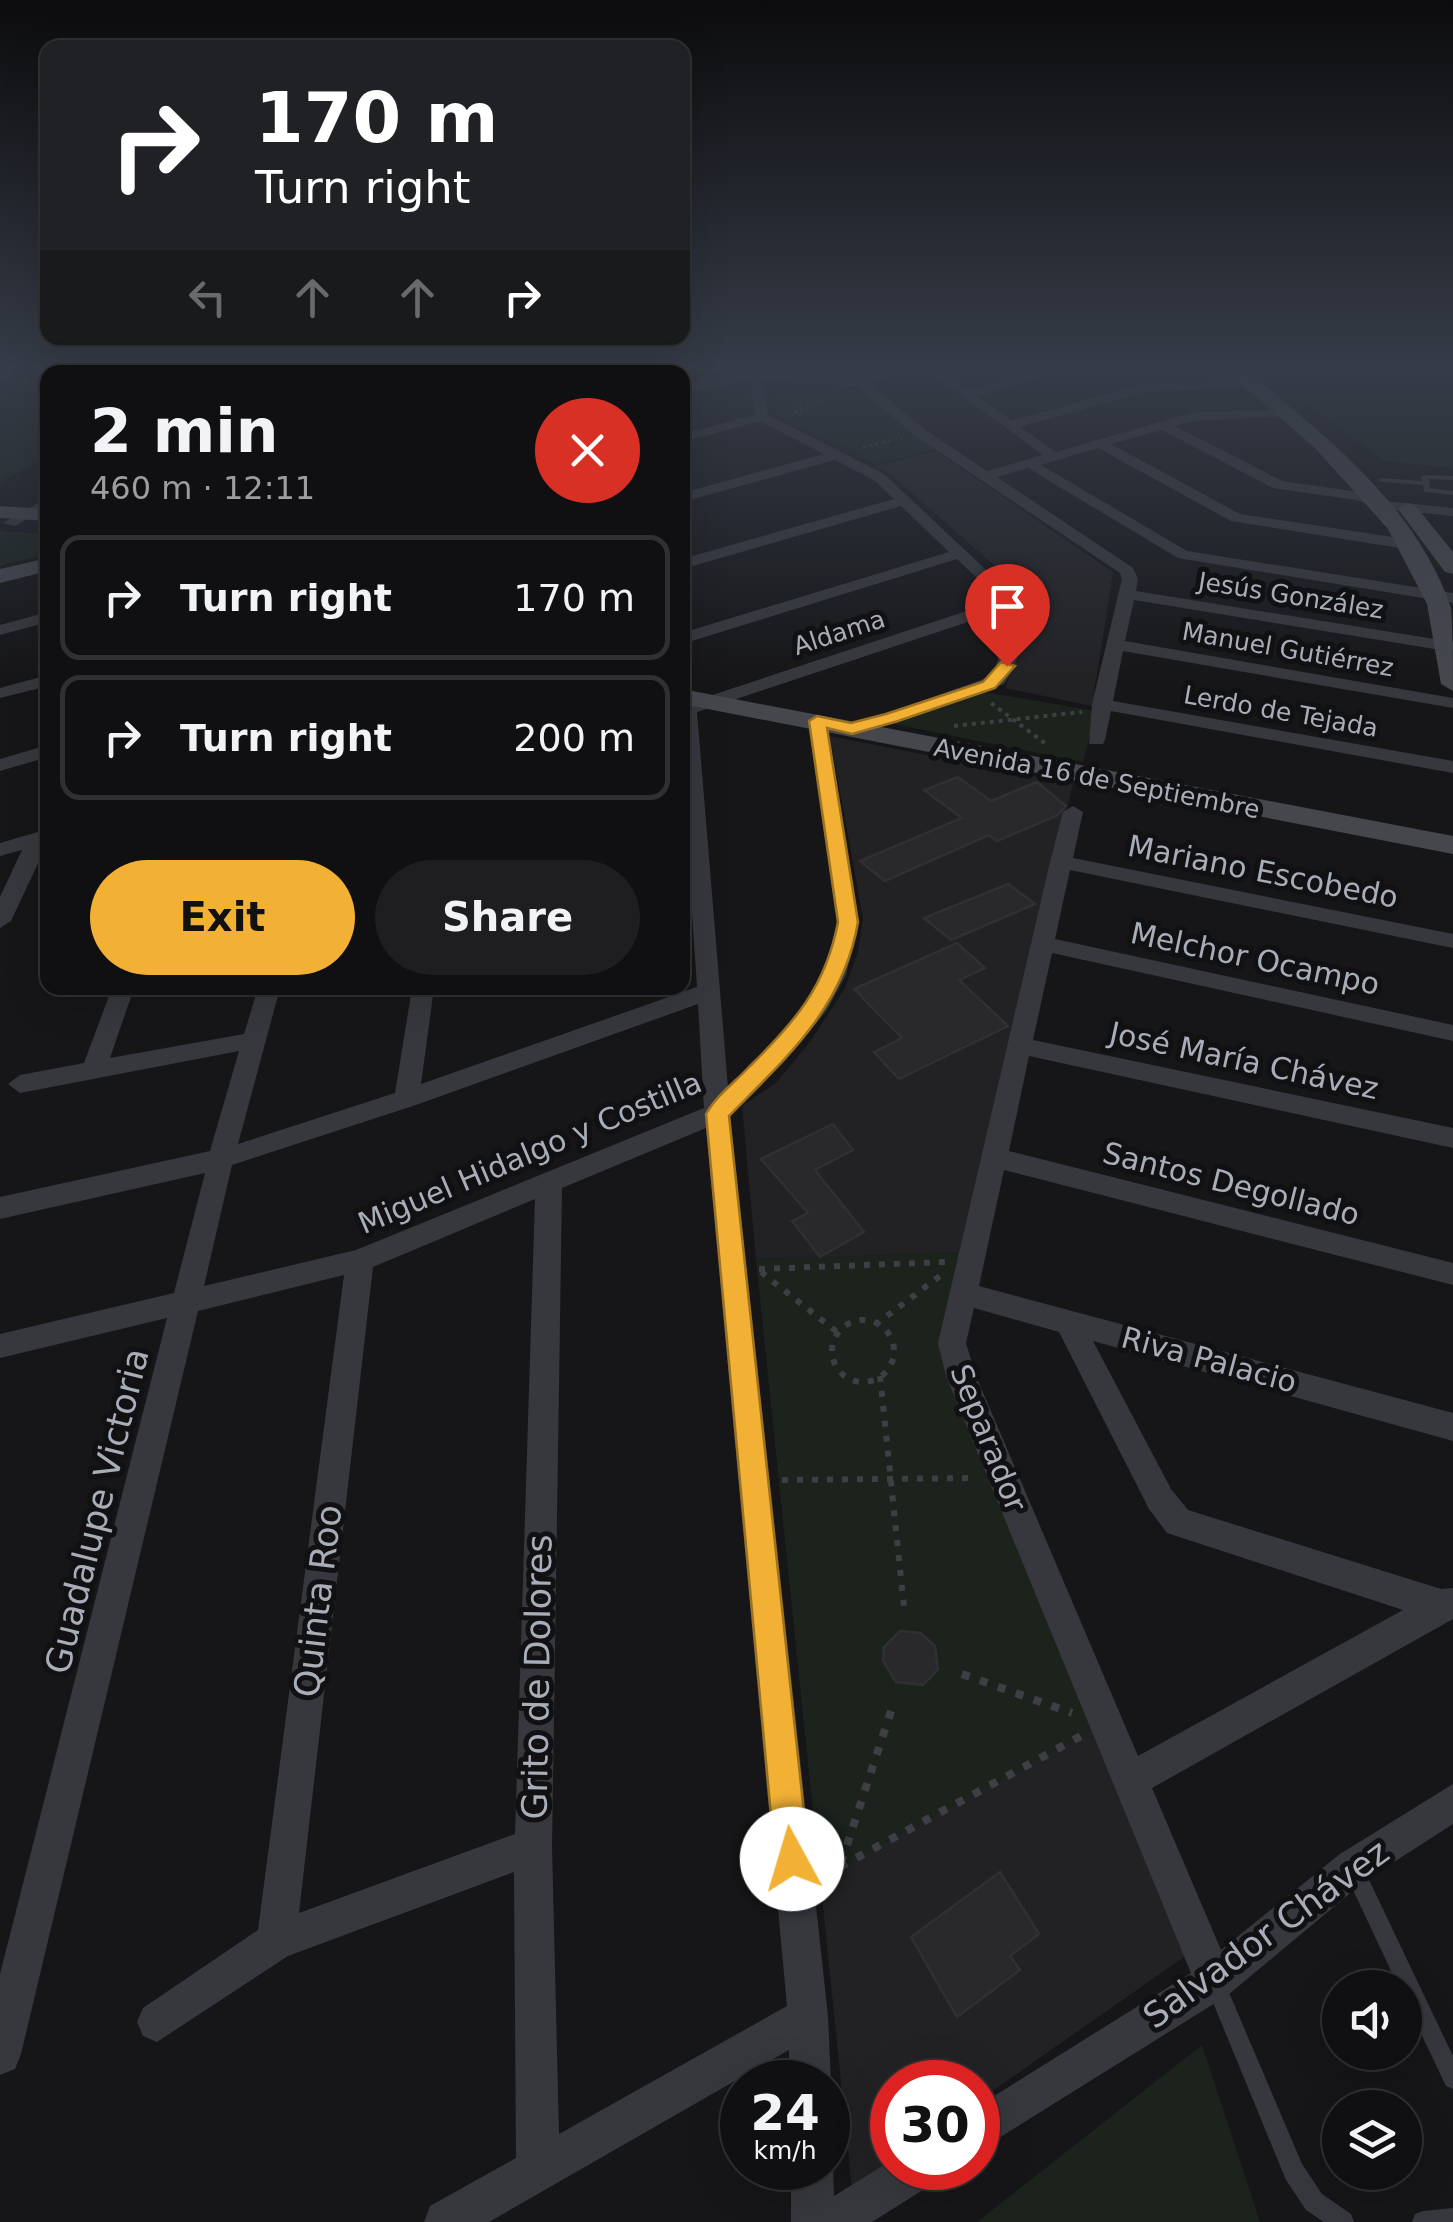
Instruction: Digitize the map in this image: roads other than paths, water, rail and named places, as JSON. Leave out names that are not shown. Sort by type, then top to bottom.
[{"type":"main road","points":[[1358,475],[1453,566]]},
{"type":"main road","points":[[1368,475],[1406,544],[1444,597],[1453,684]]},
{"type":"main road","points":[[0,576],[40,566]]},
{"type":"main road","name":"Avenida 16 de Septiembre","points":[[690,704],[817,721],[1081,776],[1453,845]]},
{"type":"street","points":[[690,496],[765,475]]},
{"type":"street","points":[[852,728],[998,680],[1007,666],[1015,620],[1012,602],[874,475]]},
{"type":"street","points":[[986,476],[991,475]]},
{"type":"street","points":[[1048,475],[1183,555],[1444,597]]},
{"type":"street","points":[[1154,475],[1236,518],[1406,544]]},
{"type":"street","points":[[1254,475],[1266,481],[1453,502]]},
{"type":"street","points":[[986,476],[1127,571],[1126,594],[1096,740]]},
{"type":"street","points":[[1383,496],[1453,512]]},
{"type":"street","points":[[690,562],[906,500]]},
{"type":"street","points":[[17,517],[40,505]]},
{"type":"street","points":[[690,637],[962,552]]},
{"type":"street","name":"Jesús González","points":[[1126,594],[1447,646]]},
{"type":"street","name":"Aldama","points":[[690,704],[1012,602]]},
{"type":"street","points":[[0,630],[40,619]]},
{"type":"street","name":"Manuel Gutiérrez","points":[[1114,644],[1453,703]]},
{"type":"street","points":[[0,694],[40,682]]},
{"type":"street","points":[[690,704],[717,1114],[809,2060]]},
{"type":"street","name":"Lerdo de Tejada","points":[[1100,706],[1453,767]]},
{"type":"street","name":"Miguel Hidalgo y Costilla","points":[[0,1346],[360,1260],[717,1114],[797,1033],[835,975],[843,950],[848,922],[817,721]]},
{"type":"street","points":[[0,765],[40,753]]},
{"type":"street","name":"Separador","points":[[1073,812],[965,1294],[955,1320],[954,1360],[1214,1981]]},
{"type":"street","points":[[0,850],[40,838]]},
{"type":"street","points":[[0,921],[40,841]]},
{"type":"street","name":"Mariano Escobedo","points":[[1060,862],[1453,941]]},
{"type":"street","name":"Melchor Ocampo","points":[[1043,944],[1453,1033]]},
{"type":"street","points":[[0,1208],[221,1160],[407,1099],[709,990]]},
{"type":"street","points":[[94,1070],[121,995]]},
{"type":"street","name":"Guadalupe Victoria","points":[[0,2054],[221,1160],[267,995]]},
{"type":"street","points":[[407,1099],[424,995]]},
{"type":"street","points":[[20,1084],[256,1040]]},
{"type":"street","name":"José María Chávez","points":[[1021,1046],[1453,1138]]},
{"type":"street","name":"Santos Degollado","points":[[993,1158],[1453,1274]]},
{"type":"street","name":"Grito de Dolores","points":[[538,2170],[533,1846],[550,1183]]},
{"type":"street","name":"Quinta Roo","points":[[276,1941],[360,1260]]},
{"type":"street","name":"Riva Palacio","points":[[965,1294],[1453,1427]]},
{"type":"street","points":[[1068,1321],[1160,1500],[1178,1522],[1447,1603]]},
{"type":"street","points":[[1130,1781],[1447,1603]]},
{"type":"street","name":"Salvador Chávez","points":[[1000,2116],[1214,1981],[1352,1867],[1453,1802]]},
{"type":"street","points":[[157,2022],[276,1941],[533,1846]]},
{"type":"street","points":[[446,2222],[808,2016]]},
{"type":"street","points":[[813,2190],[814,2222]]},
{"type":"street","points":[[832,2222],[883,2190]]},
{"type":"lane","points":[[1453,478],[1426,476],[1428,490],[1453,493]]},
{"type":"lane","points":[[1383,496],[1426,483]]},
{"type":"lane","points":[[1352,1867],[1453,2078]]},
{"type":"lane","points":[[1214,1981],[1294,2172],[1314,2202],[1343,2222]]},
{"type":"lane","points":[[1423,2222],[1453,2219]]}]
